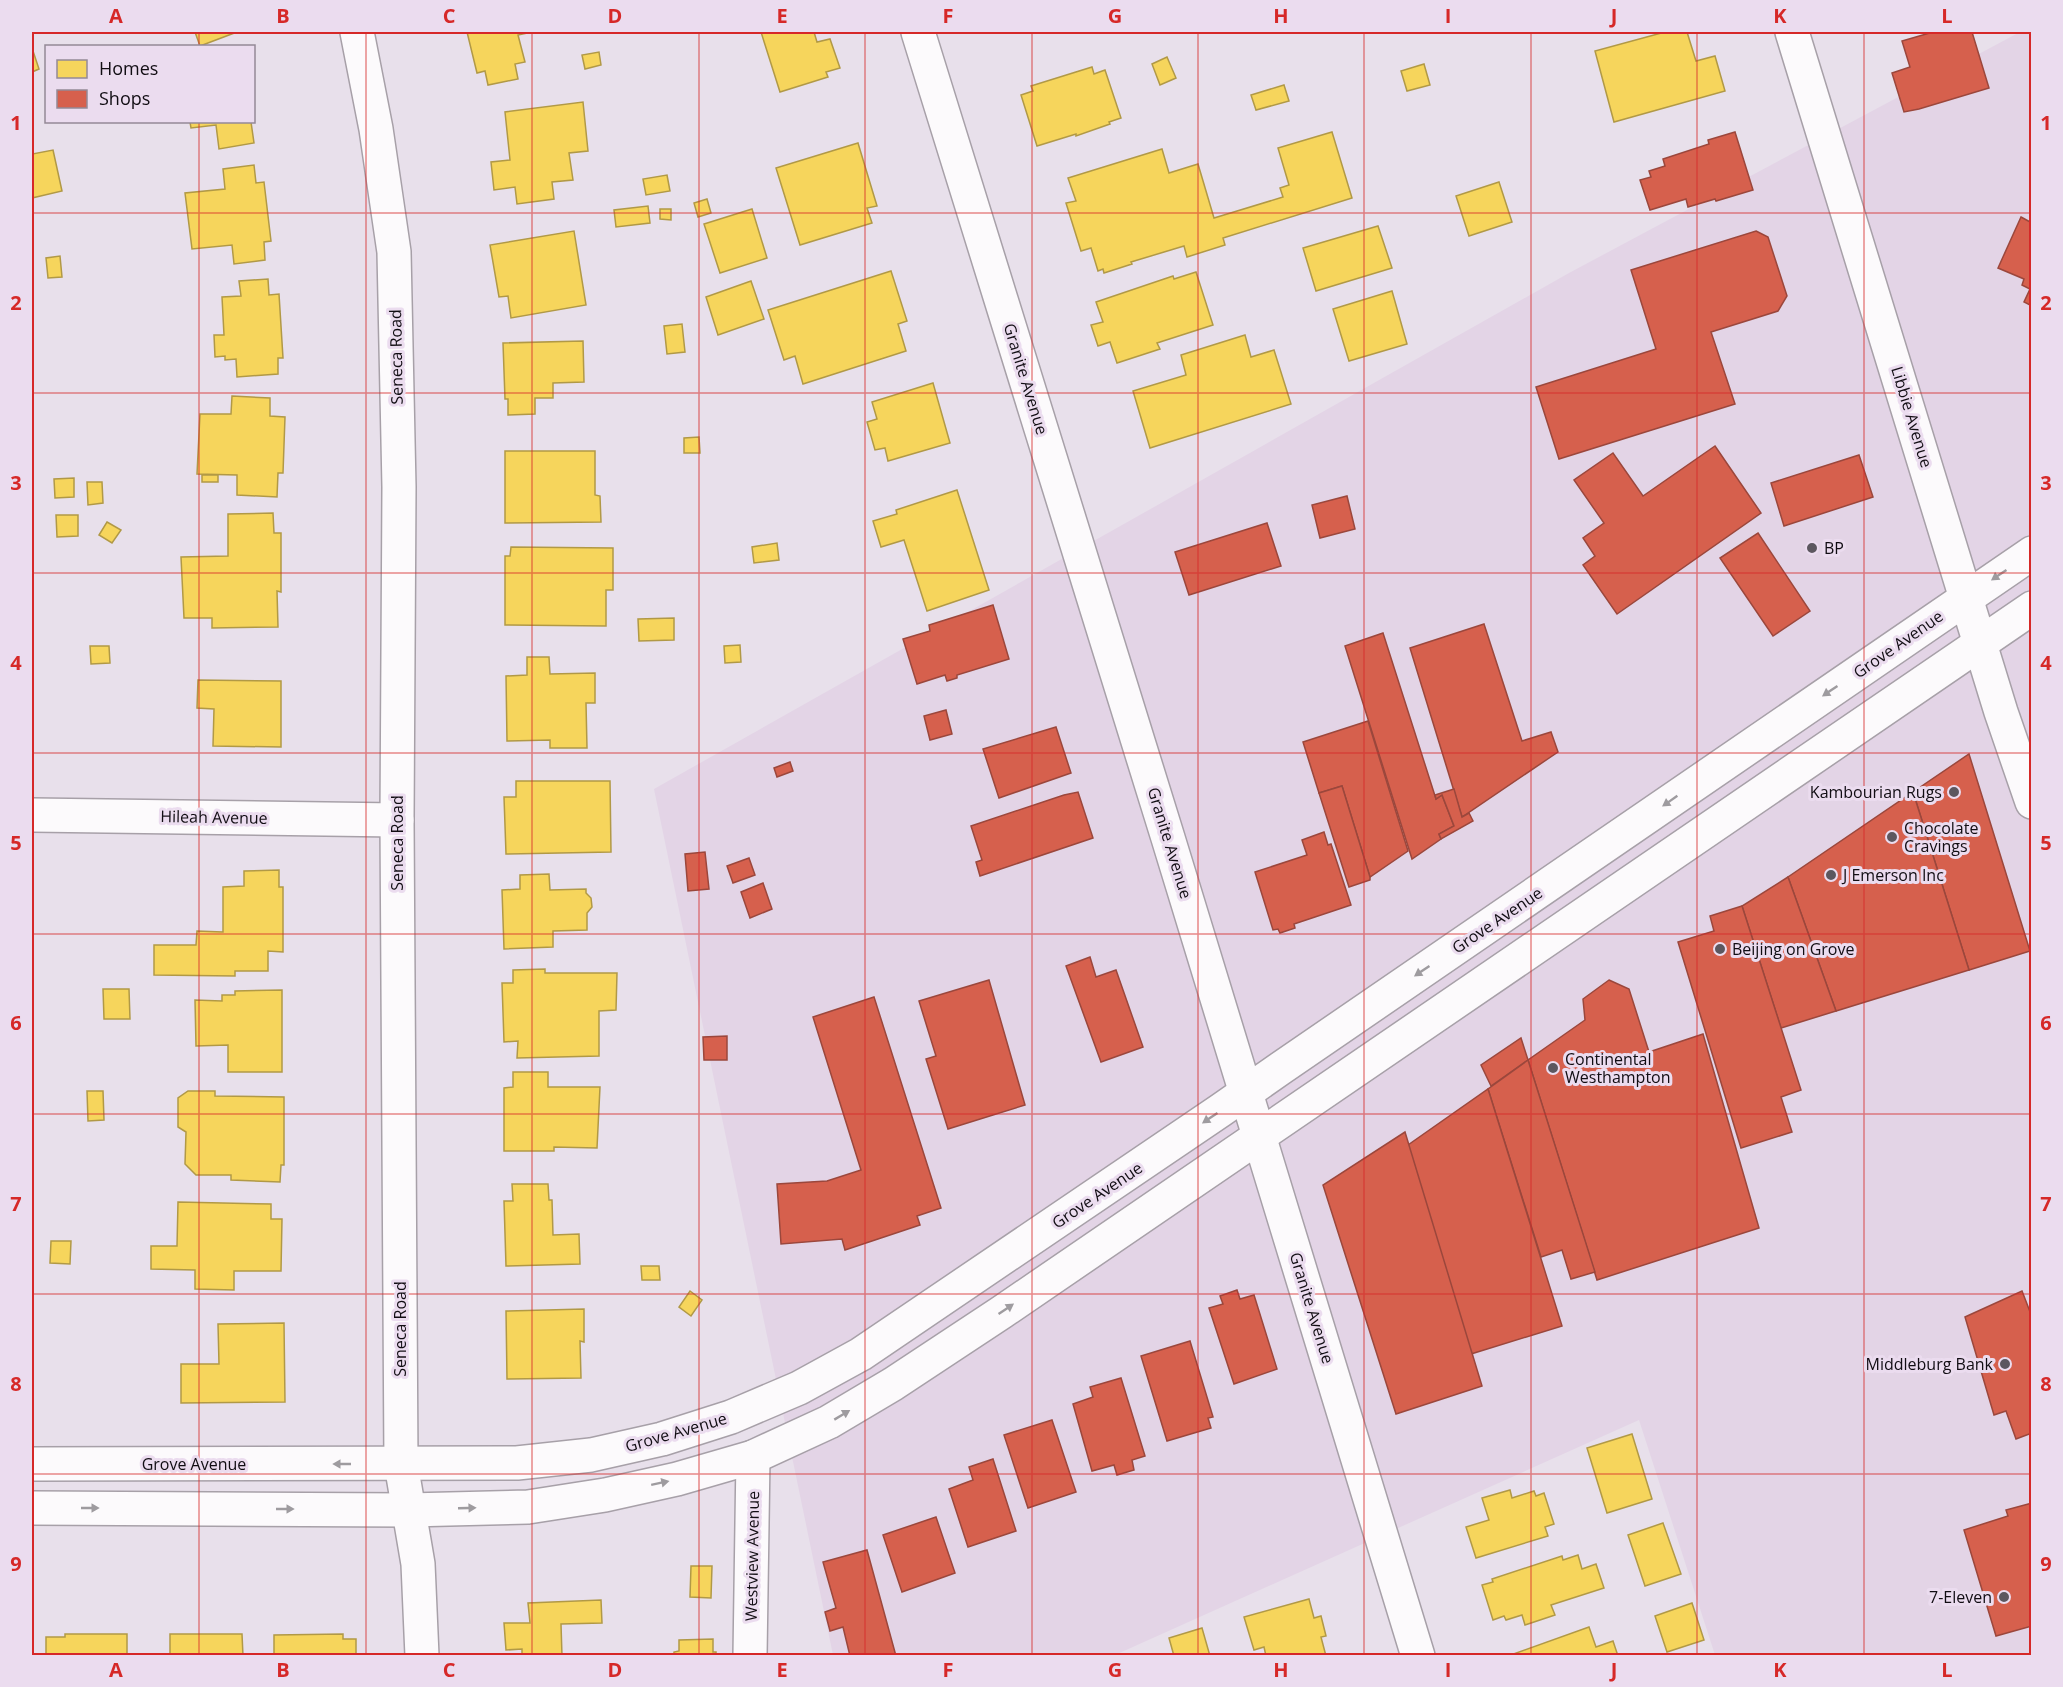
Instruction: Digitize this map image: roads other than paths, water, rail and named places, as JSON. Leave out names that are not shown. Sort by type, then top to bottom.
[{"type":"street","name":"Seneca Road","points":[[357,32],[376,129],[394,252],[399,487],[397,820],[401,1464],[418,1564],[422,1656]]},
{"type":"street","name":"Granite Avenue","points":[[918,32],[1418,1656]]},
{"type":"street","name":"Libbie Avenue","points":[[1792,32],[2001,712],[2031,802]]},
{"type":"street","name":"Grove Avenue","points":[[32,1464],[517,1463],[591,1455],[662,1439],[731,1417],[798,1388],[861,1354],[909,1322],[2031,553]]},
{"type":"street","points":[[32,1508],[409,1510],[528,1507],[605,1495],[677,1479],[753,1456],[829,1422],[893,1383],[1260,1137],[2031,608]]},
{"type":"street","name":"Hileah Avenue","points":[[32,815],[397,820]]},
{"type":"street","name":"Westview Avenue","points":[[750,1656],[753,1456]]},
{"type":"place","name":"BP","points":[[1812,548]]},
{"type":"place","name":"Kambourian Rugs","points":[[1954,792]]},
{"type":"place","name":"Chocolate Cravings","points":[[1892,837]]},
{"type":"place","name":"J Emerson Inc","points":[[1831,875]]},
{"type":"place","name":"Beijing on Grove","points":[[1720,949]]},
{"type":"place","name":"Continental Westhampton","points":[[1553,1068]]},
{"type":"place","name":"Middleburg Bank","points":[[2005,1364]]},
{"type":"place","name":"7-Eleven","points":[[2004,1597]]}]
